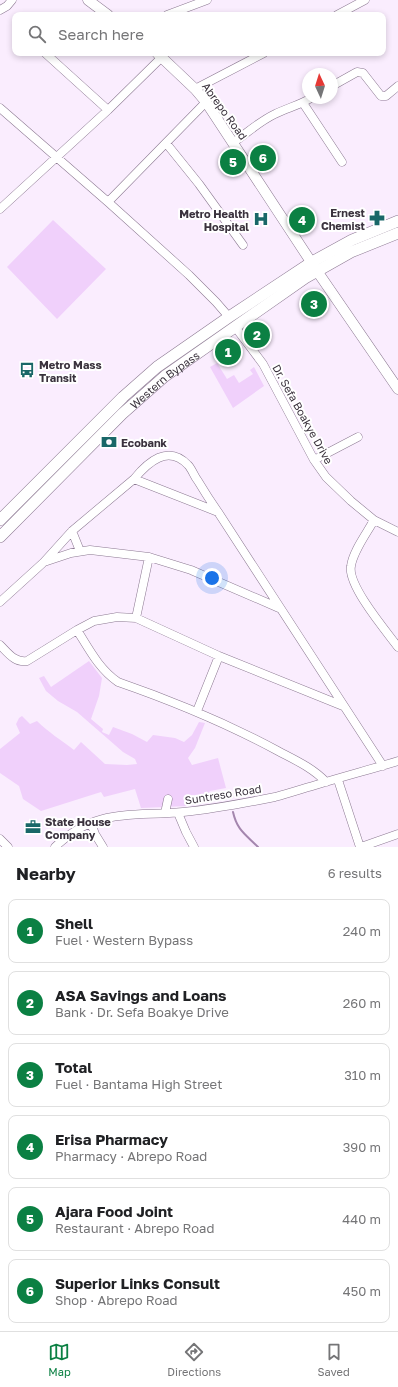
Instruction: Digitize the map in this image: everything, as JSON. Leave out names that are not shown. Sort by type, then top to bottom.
[{"type":"highway","name":"Western Bypass","points":[[0,537],[164,376],[236,328],[346,243],[398,221]]},
{"type":"highway","name":"Western Bypass","points":[[0,520],[132,389],[157,367],[229,317],[314,267],[398,233]]},
{"type":"highway","points":[[132,389],[142,396]]},
{"type":"main road","points":[[88,0],[104,12]]},
{"type":"main road","name":"Abrepo Road","points":[[160,56],[195,89],[206,102],[234,142],[314,267],[398,389]]},
{"type":"street","points":[[0,10],[7,6],[12,0]]},
{"type":"street","points":[[174,12],[207,0]]},
{"type":"street","points":[[347,12],[365,0]]},
{"type":"street","points":[[48,56],[108,110]]},
{"type":"street","points":[[2,204],[56,158],[108,110],[158,56]]},
{"type":"street","points":[[195,89],[258,56]]},
{"type":"street","points":[[338,83],[357,72],[363,73],[381,96],[386,96],[398,86]]},
{"type":"street","points":[[108,202],[206,102]]},
{"type":"street","points":[[234,142],[274,114],[302,103]]},
{"type":"street","points":[[304,104],[342,162]]},
{"type":"street","points":[[0,108],[189,275],[229,317]]},
{"type":"street","points":[[166,143],[199,184],[244,245]]},
{"type":"street","name":"Dr. Sefa Boakye Drive","points":[[236,328],[263,364],[314,460],[326,477],[350,501],[374,520],[398,532]]},
{"type":"street","points":[[314,460],[358,437]]},
{"type":"street","points":[[0,602],[44,562],[72,531],[134,478],[143,468],[155,459],[164,456],[173,456],[181,459],[189,466],[279,608],[383,766]]},
{"type":"street","points":[[134,478],[218,512]]},
{"type":"street","points":[[374,520],[354,556],[350,568],[352,580],[357,590],[398,647]]},
{"type":"street","points":[[72,531],[80,551]]},
{"type":"street","points":[[44,562],[80,551],[90,550],[149,557],[191,570],[279,608]]},
{"type":"street","points":[[136,618],[149,557]]},
{"type":"street","points":[[0,644],[13,658],[21,662],[28,661],[76,630],[94,621],[105,619],[136,618],[220,656],[343,706]]},
{"type":"street","points":[[76,630],[102,668],[110,677],[118,682],[197,712],[253,738],[319,774],[326,782]]},
{"type":"street","points":[[197,712],[220,656]]},
{"type":"street","name":"Suntreso Road","points":[[55,847],[65,837],[91,823],[109,816],[208,810],[277,796],[398,762]]},
{"type":"street","points":[[338,780],[360,847],[398,834]]},
{"type":"street","points":[[166,812],[168,799]]},
{"type":"street","points":[[178,813],[194,847]]},
{"type":"street","points":[[91,823],[95,834],[103,847]]},
{"type":"street","points":[[0,839],[8,847]]},
{"type":"shaded area","points":[[53,220],[106,269],[57,319],[7,267]]},
{"type":"shaded area","points":[[217,363],[227,379],[234,375],[239,383],[253,374],[250,370],[254,367],[264,386],[233,408],[210,367]]},
{"type":"shaded area","points":[[89,661],[102,678],[99,696],[91,719],[103,729],[102,732],[109,735],[113,727],[132,734],[147,742],[153,735],[175,738],[184,742],[192,735],[199,722],[205,723],[195,748],[188,758],[192,765],[218,758],[226,788],[210,791],[207,795],[188,795],[187,806],[141,808],[135,789],[104,797],[101,792],[41,811],[23,799],[19,786],[0,773],[0,749],[20,733],[16,724],[22,716],[30,724],[37,721],[74,750],[81,742],[105,764],[137,764],[135,759],[123,752],[77,712],[58,701],[46,691],[39,678],[44,676],[51,687]]},
{"type":"waterway","points":[[233,812],[239,828],[258,847]]},
{"type":"place","name":"Superior Links Consult","points":[[263,158]]},
{"type":"place","name":"Ajara Food Joint","points":[[233,162]]},
{"type":"place","name":"Ernest Chemist","points":[[377,218]]},
{"type":"place","name":"Metro Health Hospital","points":[[261,219]]},
{"type":"place","name":"Erisa Pharmacy","points":[[302,220]]},
{"type":"place","name":"Total","points":[[314,304]]},
{"type":"place","name":"ASA Savings and Loans","points":[[257,335]]},
{"type":"place","name":"Shell","points":[[228,352]]},
{"type":"place","name":"Metro Mass Transit","points":[[27,370]]},
{"type":"place","name":"Ecobank","points":[[109,442]]},
{"type":"place","name":"State House Company","points":[[33,827]]}]
